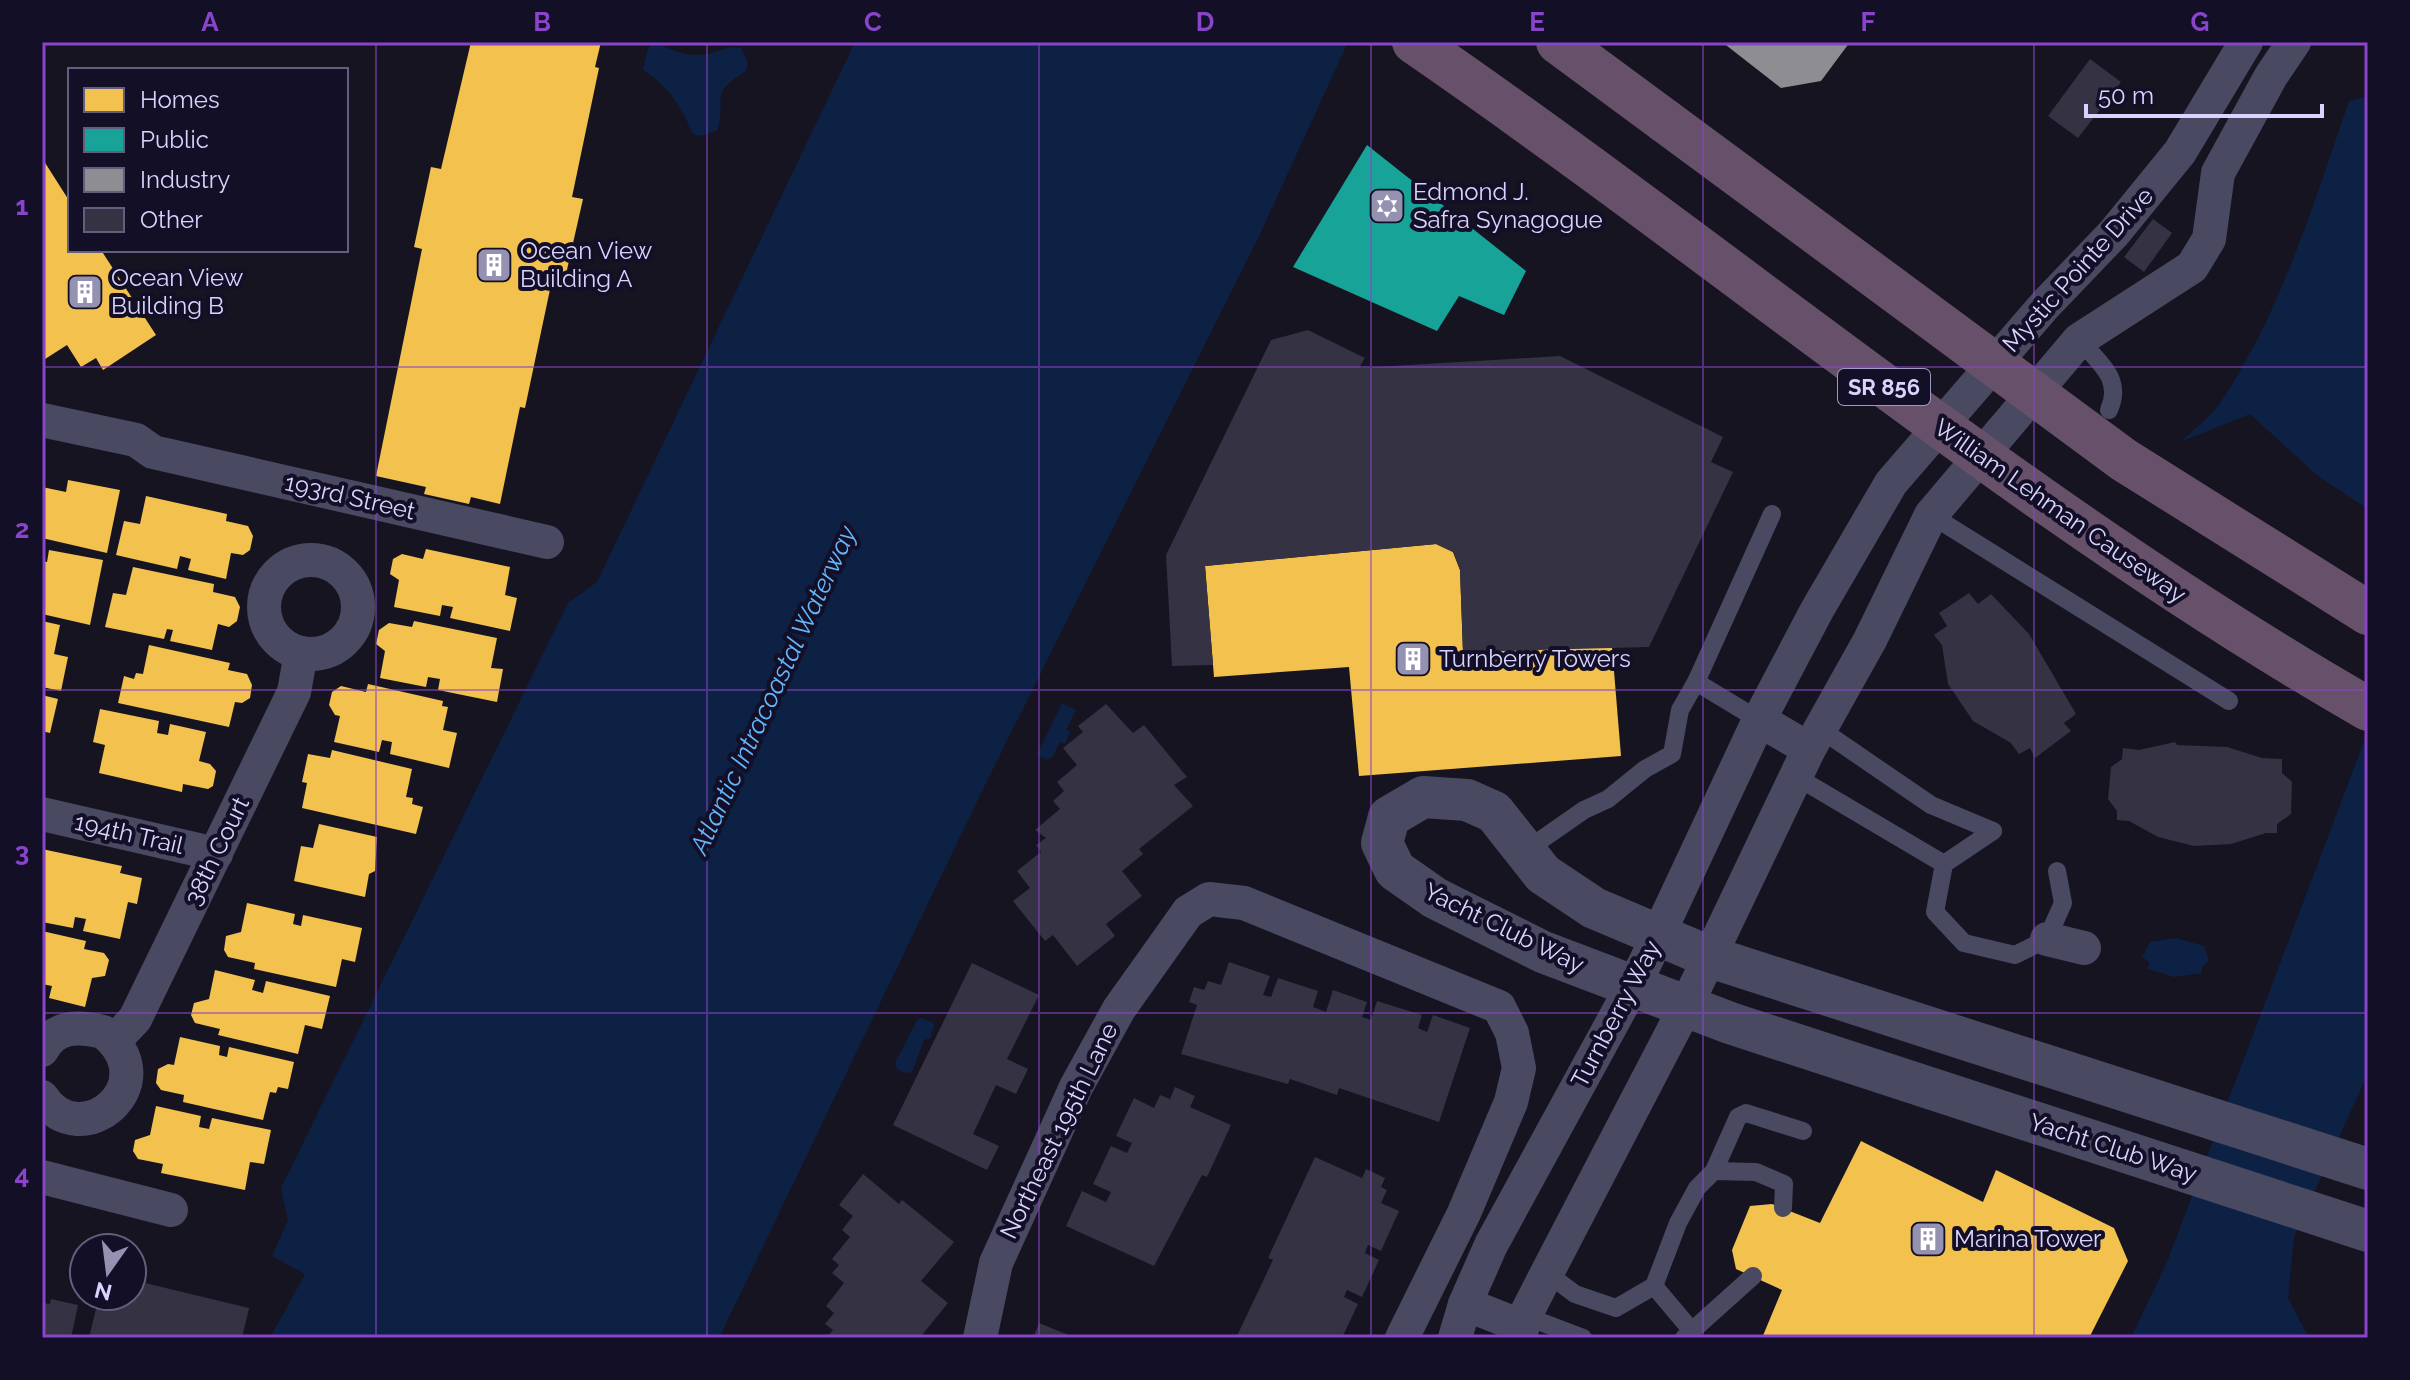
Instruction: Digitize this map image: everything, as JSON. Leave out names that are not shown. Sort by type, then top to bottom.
[{"type":"highway","name":"William Lehman Causeway","points":[[1414,42],[2051,509],[2247,638],[2368,709]]},
{"type":"highway","points":[[1558,42],[2111,451],[2368,613]]},
{"type":"street","name":"Mystic Pointe Drive","points":[[1891,483],[2045,305],[2114,233],[2180,152],[2246,42]]},
{"type":"street","name":"Mystic Pointe Drive","points":[[1931,515],[2079,340],[2192,267],[2209,239],[2218,173],[2271,76],[2294,42]]},
{"type":"street","points":[[2180,152],[2218,173]]},
{"type":"street","points":[[2045,305],[2079,340]]},
{"type":"street","name":"193rd Street","points":[[42,420],[136,440],[153,452],[547,542]]},
{"type":"street","name":"193rd Street","points":[[42,444],[133,464],[153,452]]},
{"type":"street","points":[[1465,1304],[1522,1327],[1686,1006],[1808,751],[1870,640],[1931,515],[1891,483]]},
{"type":"street","name":"Turnberry Way","points":[[1455,1338],[1465,1304],[1491,1245],[1658,935],[1759,720],[1817,610],[1891,483]]},
{"type":"street","name":"38th Court","points":[[114,1041],[135,1019],[216,854],[294,692],[301,653]]},
{"type":"street","points":[[1759,720],[1808,751]]},
{"type":"street","name":"Yacht Club Way","points":[[2353,1164],[1710,957],[1594,908],[1543,874],[1494,812],[1467,800],[1423,797],[1389,817],[1382,843],[1395,870],[1435,898],[1543,952],[1686,1006],[2368,1231]]},
{"type":"street","name":"194th Trail","points":[[42,814],[216,854]]},
{"type":"street","name":"Northeast 195th Lane","points":[[980,1338],[996,1263],[1076,1087],[1119,1009],[1188,912],[1209,899],[1244,903],[1271,913],[1499,1007],[1512,1033],[1519,1068],[1511,1102],[1464,1213],[1402,1338]]},
{"type":"street","points":[[2047,939],[2084,948]]},
{"type":"street","points":[[42,1050],[58,1033],[71,1028],[103,1032],[124,1056],[127,1073],[124,1090],[115,1105],[88,1119],[73,1119],[57,1113],[42,1097]]},
{"type":"street","points":[[42,1177],[171,1210]]},
{"type":"lane","points":[[2079,340],[2111,375],[2115,392],[2109,410]]},
{"type":"lane","points":[[1525,851],[1672,754],[1680,710],[1696,682],[1772,514]]},
{"type":"lane","points":[[1931,515],[2229,701]]},
{"type":"lane","points":[[1696,682],[1759,720]]},
{"type":"lane","points":[[1808,751],[1993,831],[1944,864],[1935,912],[1964,943],[2015,955],[2047,939],[2063,903],[2057,871]]},
{"type":"lane","points":[[1808,751],[1944,864]]},
{"type":"lane","points":[[1547,1273],[1575,1294],[1616,1308],[1654,1286],[1678,1223],[1697,1188],[1714,1171],[1738,1117],[1746,1113],[1803,1131]]},
{"type":"lane","points":[[1714,1171],[1756,1172],[1784,1184],[1783,1208]]},
{"type":"lane","points":[[1654,1286],[1688,1335],[1753,1276]]},
{"type":"lane","points":[[1522,1327],[1583,1338]]},
{"type":"water","name":"Atlantic Intracoastal Waterway","points":[[855,42],[1348,42],[1260,234],[983,789],[719,1338],[270,1338],[305,1274],[272,1256],[288,1220],[281,1188],[568,603],[597,582]]},
{"type":"water","points":[[655,43],[694,55],[741,48],[748,63],[746,71],[722,91],[718,130],[701,136],[693,134],[673,98],[643,70],[648,48]]},
{"type":"water","points":[[2368,96],[2368,509],[2318,476],[2250,414],[2180,442],[2216,408],[2242,368],[2294,256],[2349,101]]},
{"type":"water","points":[[1062,703],[1076,710],[1066,730],[1070,732],[1065,744],[1060,742],[1053,756],[1047,760],[1037,755]]},
{"type":"water","points":[[2368,731],[2368,1073],[2294,1237],[2288,1298],[2309,1338],[2131,1338],[2167,1262]]},
{"type":"water","points":[[2176,938],[2204,946],[2209,961],[2202,967],[2202,973],[2174,977],[2148,969],[2149,962],[2142,957],[2150,942]]},
{"type":"water","points":[[922,1018],[934,1023],[931,1038],[924,1040],[912,1072],[905,1073],[897,1069],[895,1063],[917,1020]]},
{"type":"building: Homes","name":"Ocean View Building A","points":[[471,42],[601,42],[595,67],[599,68],[572,197],[583,199],[564,283],[552,280],[525,408],[520,407],[500,504],[471,497],[469,504],[424,494],[426,487],[376,476],[422,249],[414,247],[431,167],[441,169]]},
{"type":"building: Homes","name":"Ocean View Building B","points":[[42,158],[68,199],[68,252],[102,252],[156,335],[103,370],[96,358],[81,367],[67,345],[42,361]]},
{"type":"building: Homes","points":[[68,480],[120,490],[107,553],[42,538],[42,487],[66,492]]},
{"type":"building: Homes","points":[[146,496],[227,514],[226,521],[248,526],[253,536],[250,550],[243,555],[231,553],[226,579],[188,570],[191,559],[180,556],[177,569],[116,555],[124,521],[140,524]]},
{"type":"building: Homes","name":"Turnberry Towers","points":[[1436,544],[1453,552],[1460,570],[1463,652],[1612,647],[1621,756],[1359,776],[1349,667],[1214,677],[1205,566]]},
{"type":"building: Homes","points":[[426,549],[510,567],[505,595],[517,598],[510,631],[450,618],[453,607],[442,605],[440,616],[394,607],[399,580],[390,574],[393,559],[402,554],[423,559]]},
{"type":"building: Homes","points":[[49,550],[103,560],[90,625],[42,614],[42,561],[47,562]]},
{"type":"building: Homes","points":[[133,567],[214,584],[213,592],[235,597],[240,607],[237,621],[229,627],[218,624],[212,650],[170,641],[173,630],[167,629],[164,639],[105,627],[113,593],[126,595]]},
{"type":"building: Homes","points":[[42,621],[60,625],[54,654],[68,657],[61,691],[42,687]]},
{"type":"building: Homes","points":[[414,621],[497,638],[491,668],[503,669],[497,702],[438,690],[440,679],[428,677],[426,687],[380,678],[385,651],[376,644],[379,630],[389,623],[412,627]]},
{"type":"building: Homes","points":[[149,645],[230,663],[228,670],[247,674],[252,685],[250,698],[242,703],[235,702],[229,727],[118,703],[124,676],[134,679],[136,673],[143,674]]},
{"type":"building: Homes","points":[[368,684],[443,701],[442,706],[448,707],[443,730],[457,733],[449,768],[390,754],[392,742],[382,740],[379,752],[334,742],[340,716],[335,715],[329,705],[332,692],[341,686],[366,692]]},
{"type":"building: Homes","points":[[42,695],[58,699],[50,733],[42,731]]},
{"type":"building: Homes","points":[[100,709],[159,721],[157,733],[168,735],[170,724],[206,732],[199,761],[210,764],[216,771],[213,786],[208,789],[183,784],[182,792],[99,773],[105,745],[93,742]]},
{"type":"building: Homes","points":[[332,750],[412,769],[406,797],[413,798],[412,804],[423,807],[416,834],[302,808],[307,783],[302,782],[308,754],[330,758]]},
{"type":"building: Homes","points":[[319,824],[377,837],[375,871],[369,874],[365,897],[294,881],[301,846],[313,848]]},
{"type":"building: Homes","points":[[42,849],[122,866],[120,873],[142,878],[137,904],[128,902],[120,939],[83,931],[86,919],[75,917],[73,928],[42,922]]},
{"type":"building: Homes","points":[[247,903],[295,914],[293,924],[301,926],[303,915],[362,928],[355,962],[342,959],[336,987],[254,969],[255,963],[228,957],[224,950],[226,936],[241,932]]},
{"type":"building: Homes","points":[[42,931],[86,941],[84,949],[104,953],[109,960],[105,976],[92,978],[85,1007],[49,998],[52,986],[42,984]]},
{"type":"building: Homes","points":[[215,970],[255,980],[252,990],[263,993],[266,981],[330,996],[322,1029],[305,1025],[298,1054],[218,1035],[220,1029],[195,1023],[191,1015],[194,1003],[209,999]]},
{"type":"building: Homes","points":[[180,1037],[220,1046],[219,1055],[227,1057],[229,1047],[294,1062],[288,1089],[278,1087],[276,1093],[270,1092],[263,1120],[183,1102],[184,1095],[161,1090],[156,1083],[158,1069],[168,1064],[174,1065]]},
{"type":"building: Homes","points":[[156,1106],[201,1116],[199,1127],[209,1129],[212,1118],[271,1130],[264,1164],[250,1162],[245,1190],[161,1173],[163,1164],[138,1159],[133,1151],[135,1140],[150,1135]]},
{"type":"building: Homes","name":"Marina Tower","points":[[1861,1141],[1983,1202],[1996,1170],[2114,1228],[2128,1261],[2089,1338],[1762,1338],[1782,1290],[1736,1269],[1732,1250],[1750,1206],[1772,1204],[1820,1223]]},
{"type":"building: Public","name":"Edmond J. Safra Synagogue","points":[[1367,145],[1526,271],[1504,315],[1459,296],[1437,331],[1293,267]]},
{"type":"building: Industry","points":[[1722,42],[1850,42],[1821,81],[1781,88]]},
{"type":"building: Other","points":[[2090,59],[2121,82],[2078,138],[2048,116]]},
{"type":"building: Other","points":[[2153,219],[2172,233],[2144,272],[2124,257]]},
{"type":"building: Other","points":[[1308,330],[1365,358],[1359,368],[1560,356],[1723,437],[1711,462],[1733,472],[1649,647],[1463,652],[1460,570],[1453,552],[1436,544],[1205,566],[1213,665],[1172,666],[1166,555],[1271,340]]},
{"type":"building: Other","points":[[1969,593],[1978,604],[1991,594],[2029,634],[2076,714],[2064,723],[2071,731],[2035,758],[2030,748],[2019,754],[2011,743],[1973,721],[1948,684],[1942,645],[1934,635],[1947,626],[1939,613]]},
{"type":"building: Other","points":[[1106,704],[1133,733],[1144,725],[1187,777],[1174,785],[1193,806],[1139,849],[1143,854],[1122,871],[1142,896],[1106,924],[1115,936],[1077,966],[1053,935],[1045,941],[1013,901],[1030,888],[1017,871],[1041,852],[1036,845],[1046,838],[1035,830],[1060,809],[1053,801],[1064,791],[1057,782],[1077,765],[1063,748],[1083,732],[1078,726]]},
{"type":"building: Other","points":[[2175,742],[2177,745],[2227,747],[2262,758],[2282,759],[2282,773],[2292,782],[2291,814],[2277,824],[2277,833],[2266,833],[2231,844],[2194,846],[2158,837],[2129,821],[2117,820],[2117,811],[2108,799],[2111,767],[2122,759],[2123,748],[2139,750]]},
{"type":"building: Other","points":[[1229,962],[1270,976],[1263,995],[1271,997],[1278,978],[1318,991],[1313,1007],[1326,1012],[1333,990],[1367,1002],[1362,1017],[1371,1020],[1377,1001],[1422,1015],[1418,1028],[1427,1032],[1433,1015],[1470,1028],[1439,1122],[1339,1088],[1337,1095],[1290,1079],[1288,1084],[1181,1054],[1197,1005],[1189,1002],[1194,987],[1204,990],[1208,981],[1221,985]]},
{"type":"building: Other","points":[[972,963],[1039,995],[1007,1059],[1028,1069],[1016,1094],[996,1085],[973,1134],[999,1146],[987,1170],[893,1125]]},
{"type":"building: Other","points":[[1175,1087],[1195,1096],[1190,1107],[1231,1125],[1207,1177],[1202,1175],[1154,1266],[1066,1226],[1082,1191],[1106,1202],[1111,1192],[1093,1184],[1111,1146],[1127,1153],[1132,1143],[1116,1136],[1134,1098],[1154,1108],[1160,1095],[1170,1099]]},
{"type":"building: Other","points":[[1315,1157],[1362,1178],[1366,1169],[1385,1178],[1381,1187],[1387,1190],[1381,1203],[1399,1211],[1381,1251],[1368,1245],[1365,1253],[1379,1260],[1362,1297],[1347,1290],[1344,1297],[1358,1304],[1342,1338],[1236,1338],[1273,1260],[1268,1258]]},
{"type":"building: Other","points":[[863,1174],[899,1204],[902,1200],[954,1242],[921,1281],[948,1303],[922,1335],[926,1338],[826,1338],[833,1330],[825,1324],[834,1313],[826,1306],[844,1283],[832,1273],[839,1265],[832,1259],[850,1237],[842,1230],[853,1216],[839,1205]]},
{"type":"building: Other","points":[[148,1284],[249,1308],[242,1338],[189,1335],[189,1338],[89,1338],[95,1312],[148,1312]]},
{"type":"building: Other","points":[[51,1299],[68,1303],[68,1312],[77,1312],[71,1338],[42,1338],[42,1303],[50,1304]]},
{"type":"building: Other","points":[[1039,1323],[1076,1338],[1033,1338]]},
{"type":"place","name":"Edmond J. Safra Synagogue","points":[[1387,206]]},
{"type":"place","name":"Ocean View Building A","points":[[494,265]]},
{"type":"place","name":"Ocean View Building B","points":[[85,292]]},
{"type":"place","name":"Turnberry Towers","points":[[1413,659]]},
{"type":"place","name":"Marina Tower","points":[[1928,1239]]}]
